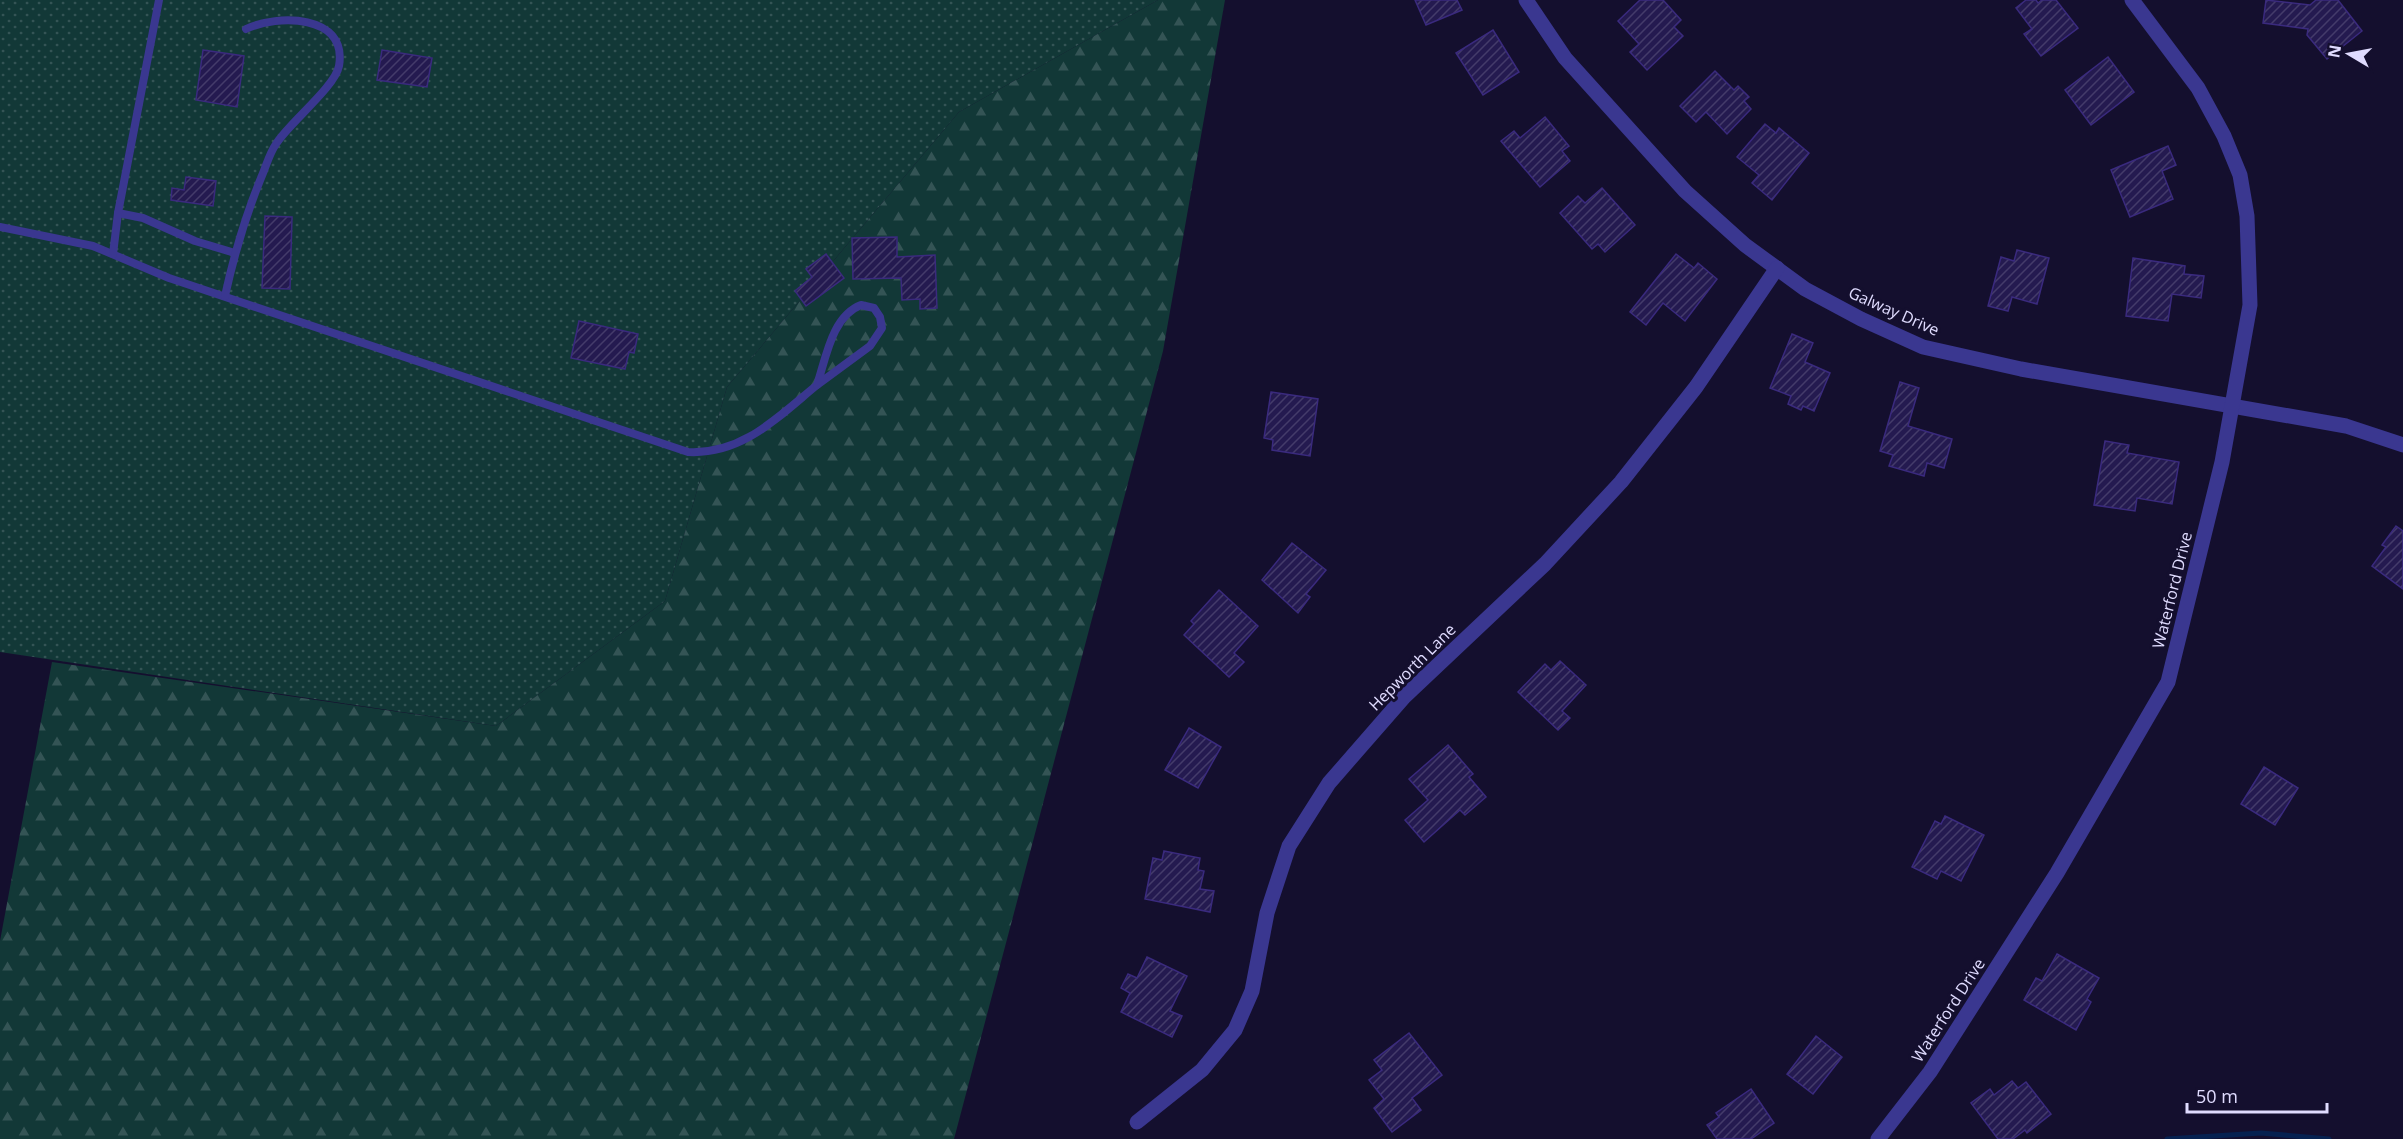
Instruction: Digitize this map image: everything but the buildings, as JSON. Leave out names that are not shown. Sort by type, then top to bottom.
[{"type":"street","name":"Galway Drive","points":[[1526,0],[1565,58],[1685,191],[1745,245],[1805,289],[1861,319],[1923,347],[2021,369],[2346,426],[2403,445]]},
{"type":"street","name":"Waterford Drive","points":[[1878,1139],[1930,1072],[2051,883],[2168,682],[2222,462],[2250,305],[2247,216],[2240,175],[2224,136],[2198,88],[2132,0]]},
{"type":"street","name":"Hepworth Lane","points":[[1137,1122],[1203,1070],[1234,1030],[1252,991],[1267,913],[1289,846],[1329,783],[1404,697],[1545,564],[1621,482],[1696,387],[1777,268]]},
{"type":"lane","points":[[113,254],[118,213],[159,0]]},
{"type":"lane","points":[[225,296],[245,217],[275,144],[325,89],[339,67],[339,44],[327,30],[306,23],[283,20],[261,22],[246,29]]},
{"type":"lane","points":[[118,213],[143,218],[195,241],[235,253]]},
{"type":"lane","points":[[0,227],[73,240],[169,278],[688,452],[718,451],[731,446],[774,420],[870,346],[882,328],[880,317],[874,308],[861,305],[850,309],[840,322],[817,385]]},
{"type":"green space","points":[[0,0],[1158,0],[959,112],[727,387],[665,601],[496,726],[0,652]]},
{"type":"green space","points":[[1158,0],[1225,0],[1163,351],[954,1139],[0,1139],[0,941],[52,662],[496,726],[665,601],[727,387],[959,112]]},
{"type":"waterway","points":[[2167,1139],[2261,1133],[2329,1139]]}]
